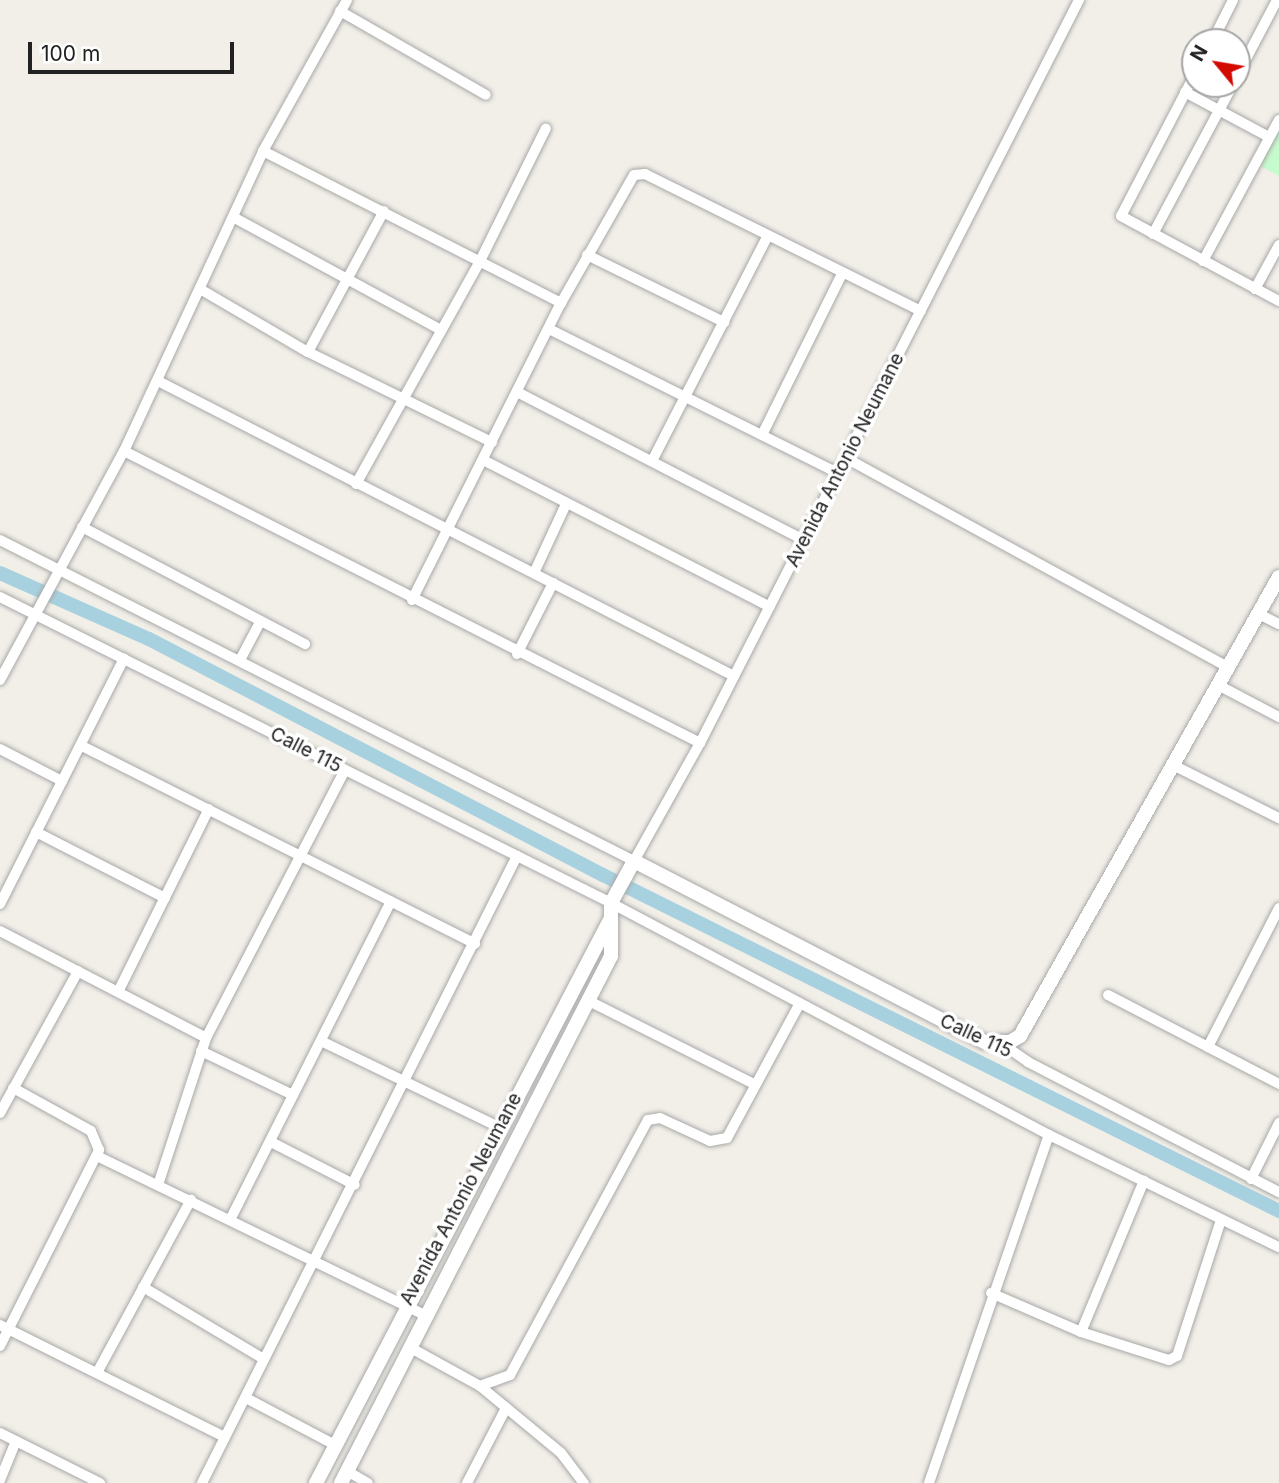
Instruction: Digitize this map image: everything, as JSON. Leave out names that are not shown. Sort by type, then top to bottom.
[{"type":"street","points":[[0,680],[124,451],[263,151],[346,0]]},
{"type":"street","name":"Avenida Antonio Neumane","points":[[316,1483],[633,864],[700,743],[770,607],[1079,0]]},
{"type":"street","points":[[1219,28],[1233,0]]},
{"type":"street","points":[[1251,49],[1277,0]]},
{"type":"street","points":[[340,11],[486,95]]},
{"type":"street","points":[[1182,98],[1121,216],[1279,302]]},
{"type":"street","points":[[1196,98],[1269,137]]},
{"type":"street","points":[[1153,234],[1225,98]]},
{"type":"street","points":[[1203,261],[1279,120]]},
{"type":"street","points":[[356,484],[480,261],[546,128]]},
{"type":"street","points":[[263,151],[561,303]]},
{"type":"street","points":[[412,600],[519,393],[561,303],[634,175],[645,174],[767,237],[921,311]]},
{"type":"street","points":[[307,352],[384,211]]},
{"type":"street","points":[[233,217],[440,330]]},
{"type":"street","points":[[652,461],[688,396],[767,237]]},
{"type":"street","points":[[1255,289],[1279,245]]},
{"type":"street","points":[[587,255],[724,322]]},
{"type":"street","points":[[762,433],[842,274]]},
{"type":"street","points":[[200,289],[307,352],[492,442]]},
{"type":"street","points":[[549,329],[838,473]]},
{"type":"street","points":[[158,382],[448,533],[534,573],[734,676]]},
{"type":"street","points":[[519,393],[804,540]]},
{"type":"street","points":[[124,451],[517,654],[700,743]]},
{"type":"street","points":[[846,458],[1228,667]]},
{"type":"street","points":[[483,460],[770,607]]},
{"type":"street","points":[[534,573],[566,504]]},
{"type":"street","points":[[82,527],[305,644]]},
{"type":"street","points":[[0,540],[58,573],[240,660],[387,740],[633,864]]},
{"type":"street","points":[[1001,1043],[1020,1036],[1171,764],[1279,577]]},
{"type":"street","points":[[517,654],[553,583]]},
{"type":"street","name":"Calle 115","points":[[0,597],[517,856],[1049,1135],[1279,1247]]},
{"type":"street","points":[[1259,614],[1279,624]]},
{"type":"street","points":[[240,660],[260,622]]},
{"type":"street","points":[[0,904],[124,659]]},
{"type":"street","points":[[1218,685],[1279,717]]},
{"type":"street","points":[[82,746],[475,944]]},
{"type":"street","points":[[0,749],[62,781]]},
{"type":"street","points":[[1171,764],[1279,818]]},
{"type":"street","points":[[158,1185],[206,1038],[345,770]]},
{"type":"street","points":[[119,990],[209,809]]},
{"type":"street","points":[[36,832],[165,898]]},
{"type":"street","points":[[202,1483],[355,1185],[517,856]]},
{"type":"street","name":"Calle 115","points":[[633,864],[985,1042],[1001,1043],[1028,1062],[1279,1192]]},
{"type":"street","points":[[230,1220],[391,901]]},
{"type":"street","name":"Avenida Antonio Neumane","points":[[344,1477],[611,956],[612,907]]},
{"type":"street","points":[[1208,1046],[1279,908]]},
{"type":"street","points":[[0,931],[119,990],[206,1038]]},
{"type":"street","points":[[0,1113],[78,971]]},
{"type":"street","points":[[1108,995],[1279,1084]]},
{"type":"street","points":[[589,1001],[754,1084]]},
{"type":"street","points":[[480,1386],[505,1379],[515,1368],[648,1120],[660,1118],[710,1141],[721,1141],[735,1128],[754,1084],[800,1003]]},
{"type":"street","points":[[321,1041],[499,1127]]},
{"type":"street","points":[[201,1051],[293,1095]]},
{"type":"street","points":[[0,1346],[4,1328],[99,1157],[91,1131],[13,1088]]},
{"type":"street","points":[[1251,1179],[1279,1123]]},
{"type":"street","points":[[929,1483],[965,1383],[991,1293],[1049,1135]]},
{"type":"street","points":[[271,1142],[355,1185]]},
{"type":"street","points":[[99,1157],[191,1200],[314,1264],[428,1317]]},
{"type":"street","points":[[1081,1332],[1144,1181]]},
{"type":"street","points":[[98,1371],[191,1200]]},
{"type":"street","points":[[991,1293],[1081,1332],[1162,1361],[1177,1356],[1222,1220]]},
{"type":"street","points":[[143,1287],[264,1359]]},
{"type":"street","points":[[4,1328],[98,1371],[225,1437]]},
{"type":"street","points":[[411,1348],[480,1386],[561,1454],[584,1483]]},
{"type":"street","points":[[246,1398],[335,1445]]},
{"type":"street","points":[[467,1483],[506,1408]]},
{"type":"street","points":[[0,1433],[100,1483]]},
{"type":"street","points":[[0,1480],[16,1441]]},
{"type":"street","points":[[344,1477],[368,1483]]},
{"type":"green space","points":[[1279,123],[1279,176],[1257,164]]},
{"type":"waterway","points":[[0,573],[149,639],[603,875],[1279,1211]]}]
